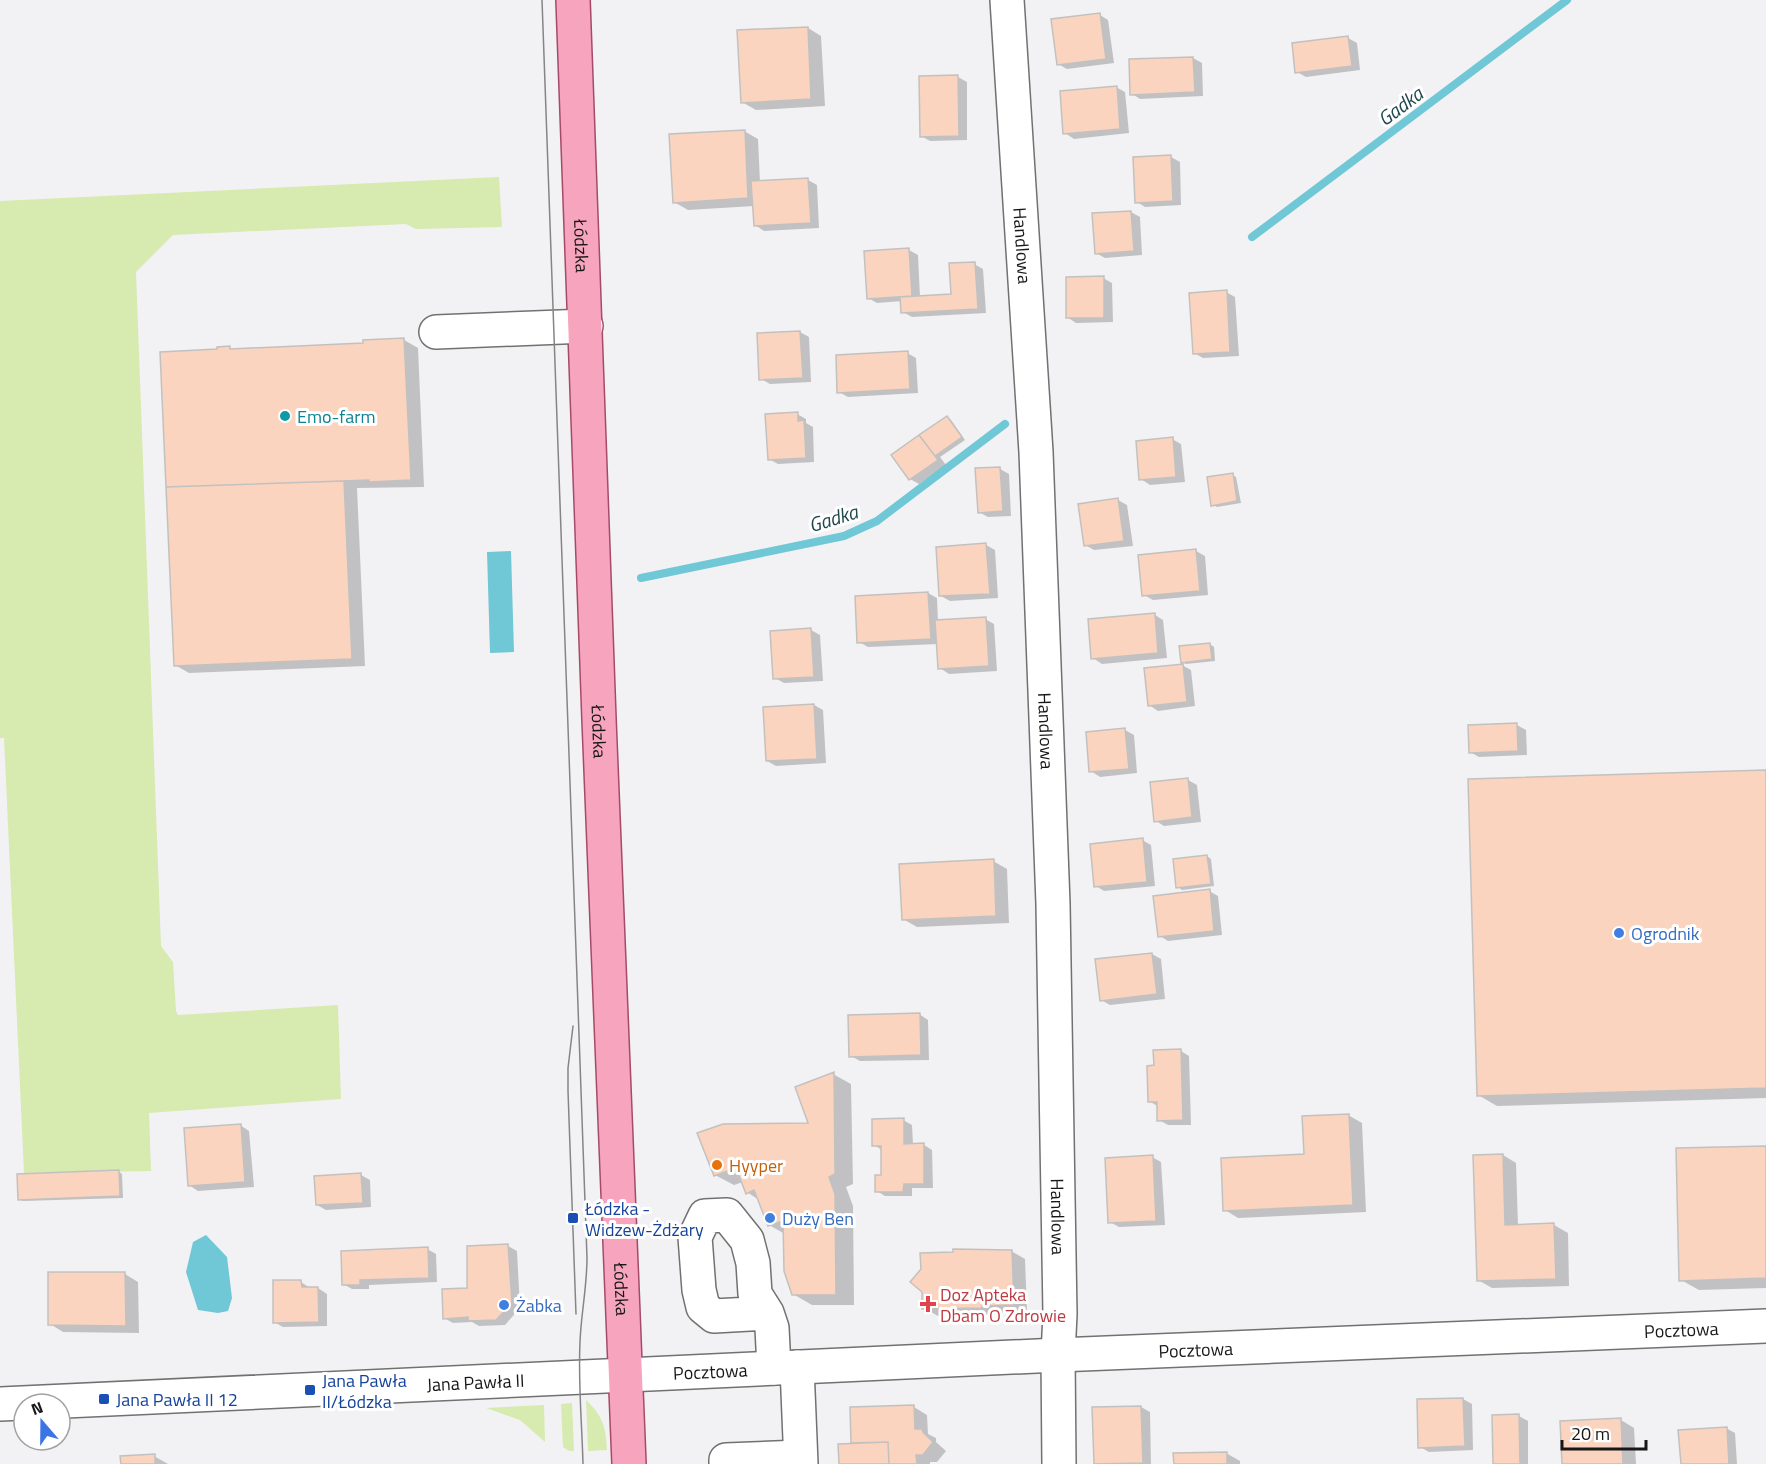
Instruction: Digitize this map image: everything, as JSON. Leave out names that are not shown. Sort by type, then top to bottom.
[{"type":"main road","name":"Łódzka","points":[[573,0],[629,1464]]},
{"type":"street","name":"Handlowa","points":[[1007,0],[1036,452],[1053,904],[1060,1314],[1059,1464]]},
{"type":"street","points":[[436,332],[586,326]]},
{"type":"street","points":[[726,1464],[726,1460],[801,1461],[785,1368],[766,1313]]},
{"type":"street","name":"Pocztowa","points":[[626,1375],[1766,1326]]},
{"type":"street","name":"Jana Pawła II","points":[[0,1404],[626,1375]]},
{"type":"green space","points":[[499,177],[502,227],[416,229],[406,224],[173,235],[136,272],[161,946],[173,962],[176,1011],[178,1015],[338,1005],[341,1099],[149,1113],[151,1171],[24,1173],[4,738],[0,738],[0,201]]},
{"type":"green space","points":[[586,1400],[602,1422],[606,1434],[607,1450],[588,1451]]},
{"type":"green space","points":[[572,1403],[574,1451],[569,1451],[563,1447],[561,1404]]},
{"type":"green space","points":[[544,1405],[545,1442],[520,1420],[486,1408]]},
{"type":"water","points":[[511,551],[514,652],[490,653],[487,552]]},
{"type":"water","points":[[206,1235],[227,1257],[232,1298],[228,1311],[218,1313],[198,1310],[186,1272],[193,1242]]},
{"type":"building","points":[[1100,13],[1106,59],[1057,65],[1051,19]]},
{"type":"building","points":[[808,27],[811,99],[741,103],[737,30]]},
{"type":"building","points":[[1348,36],[1352,66],[1295,73],[1292,43]]},
{"type":"building","points":[[1193,57],[1195,92],[1130,95],[1129,59]]},
{"type":"building","points":[[958,75],[959,136],[920,137],[919,76]]},
{"type":"building","points":[[1117,86],[1120,129],[1063,134],[1060,91]]},
{"type":"building","points":[[745,130],[748,198],[673,203],[669,134]]},
{"type":"building","points":[[1171,155],[1173,201],[1135,203],[1133,157]]},
{"type":"building","points":[[808,178],[811,223],[754,226],[751,181]]},
{"type":"building","points":[[1131,211],[1134,251],[1095,254],[1092,213]]},
{"type":"building","points":[[909,248],[912,296],[867,299],[864,251]]},
{"type":"building","points":[[975,262],[978,309],[901,313],[900,297],[951,294],[949,263]]},
{"type":"building","points":[[1104,276],[1104,318],[1066,318],[1066,277]]},
{"type":"building","points":[[1227,290],[1230,352],[1193,354],[1189,293]]},
{"type":"building","points":[[800,331],[803,378],[759,380],[757,333]]},
{"type":"building","name":"Emo-farm","points":[[404,338],[411,480],[166,487],[160,352],[217,349],[217,347],[230,346],[230,349],[363,343],[363,340]]},
{"type":"building","points":[[908,351],[910,389],[837,393],[836,355]]},
{"type":"building","points":[[798,412],[798,421],[804,420],[806,458],[768,460],[765,414]]},
{"type":"building","points":[[947,416],[962,437],[935,456],[919,435]]},
{"type":"building","points":[[919,435],[938,460],[909,480],[891,455]]},
{"type":"building","points":[[1173,437],[1176,477],[1139,480],[1136,441]]},
{"type":"building","points":[[1000,467],[1003,511],[978,513],[975,468]]},
{"type":"building","points":[[1233,473],[1237,501],[1211,506],[1207,477]]},
{"type":"building","points":[[344,481],[352,659],[174,666],[166,487]]},
{"type":"building","points":[[1118,498],[1124,541],[1084,546],[1078,504]]},
{"type":"building","points":[[986,543],[990,594],[939,596],[936,547]]},
{"type":"building","points":[[1196,549],[1200,591],[1142,596],[1138,555]]},
{"type":"building","points":[[928,592],[931,639],[857,643],[855,596]]},
{"type":"building","points":[[1155,613],[1158,653],[1091,659],[1088,619]]},
{"type":"building","points":[[986,617],[989,666],[938,669],[935,620]]},
{"type":"building","points":[[811,628],[814,677],[773,679],[770,631]]},
{"type":"building","points":[[1210,643],[1212,659],[1181,663],[1179,646]]},
{"type":"building","points":[[1183,664],[1187,702],[1148,706],[1144,668]]},
{"type":"building","points":[[814,704],[817,759],[766,761],[763,707]]},
{"type":"building","points":[[1517,723],[1518,751],[1469,753],[1468,725]]},
{"type":"building","points":[[1125,728],[1129,769],[1089,772],[1086,732]]},
{"type":"building","name":"Ogrodnik","points":[[1766,770],[1766,1088],[1477,1096],[1468,779]]},
{"type":"building","points":[[1188,778],[1192,817],[1154,822],[1150,782]]},
{"type":"building","points":[[1143,838],[1147,882],[1094,887],[1090,844]]},
{"type":"building","points":[[1207,855],[1211,884],[1176,888],[1173,859]]},
{"type":"building","points":[[994,859],[996,916],[902,920],[899,864]]},
{"type":"building","points":[[1210,889],[1214,931],[1158,937],[1153,896]]},
{"type":"building","points":[[1152,953],[1157,994],[1100,1001],[1095,959]]},
{"type":"building","points":[[920,1013],[921,1055],[849,1057],[848,1015]]},
{"type":"building","points":[[1181,1049],[1183,1120],[1157,1121],[1157,1102],[1148,1102],[1147,1066],[1154,1065],[1153,1050]]},
{"type":"building","points":[[834,1072],[835,1174],[829,1177],[835,1194],[836,1295],[792,1295],[784,1271],[783,1221],[768,1226],[754,1190],[746,1194],[736,1168],[714,1176],[697,1133],[723,1124],[808,1123],[795,1087]]},
{"type":"building","points":[[1349,1114],[1353,1205],[1223,1211],[1221,1158],[1304,1154],[1302,1116]]},
{"type":"building","points":[[904,1118],[904,1144],[924,1143],[924,1184],[904,1184],[903,1192],[875,1192],[875,1175],[881,1175],[881,1146],[872,1146],[872,1119]]},
{"type":"building","points":[[241,1124],[245,1182],[188,1186],[184,1128]]},
{"type":"building","points":[[1766,1146],[1766,1278],[1679,1281],[1676,1148]]},
{"type":"building","points":[[1503,1154],[1505,1225],[1554,1223],[1556,1279],[1477,1281],[1473,1155]]},
{"type":"building","points":[[1153,1155],[1156,1221],[1108,1223],[1105,1158]]},
{"type":"building","points":[[119,1170],[120,1196],[18,1200],[17,1174]]},
{"type":"building","points":[[361,1173],[363,1203],[316,1205],[314,1176]]},
{"type":"building","points":[[508,1244],[512,1303],[496,1320],[468,1321],[468,1317],[443,1319],[442,1289],[467,1288],[467,1246]]},
{"type":"building","points":[[428,1247],[429,1278],[360,1280],[360,1285],[342,1285],[341,1251]]},
{"type":"building","points":[[953,1249],[1012,1250],[1014,1305],[922,1309],[922,1292],[910,1282],[921,1269],[920,1253],[953,1252]]},
{"type":"building","points":[[48,1272],[125,1272],[126,1326],[48,1325]]},
{"type":"building","points":[[273,1280],[301,1280],[302,1287],[318,1287],[319,1322],[273,1323]]},
{"type":"building","points":[[1463,1398],[1465,1446],[1418,1448],[1417,1399]]},
{"type":"building","points":[[914,1405],[915,1429],[922,1429],[933,1442],[923,1455],[916,1455],[917,1464],[889,1464],[888,1442],[851,1443],[850,1407]]},
{"type":"building","points":[[1141,1406],[1143,1463],[1094,1464],[1092,1407]]},
{"type":"building","points":[[1519,1414],[1520,1464],[1493,1464],[1492,1415]]},
{"type":"building","points":[[1621,1418],[1623,1464],[1562,1464],[1560,1421]]},
{"type":"building","points":[[1727,1427],[1729,1464],[1681,1464],[1678,1430]]},
{"type":"building","points":[[888,1442],[889,1464],[839,1464],[838,1444]]},
{"type":"building","points":[[1227,1452],[1227,1464],[1174,1464],[1173,1453]]},
{"type":"building","points":[[155,1454],[155,1464],[121,1464],[120,1456]]},
{"type":"waterway","name":"Gadka","points":[[1252,237],[1567,0]]},
{"type":"waterway","name":"Gadka","points":[[641,578],[844,536],[877,521],[1005,424]]},
{"type":"tram line","points":[[542,0],[587,1258],[580,1357],[583,1464]]},
{"type":"tram line","points":[[573,1026],[568,1091],[576,1314]]},
{"type":"place","name":"Emo-farm","points":[[285,416]]},
{"type":"place","name":"Ogrodnik","points":[[1619,933]]},
{"type":"place","name":"Hyyper","points":[[717,1165]]},
{"type":"place","name":"Łódzka - Widzew-Żdżary","points":[[573,1218]]},
{"type":"place","name":"Duży Ben","points":[[770,1218]]},
{"type":"place","name":"Doz Apteka Dbam O Zdrowie","points":[[928,1304]]},
{"type":"place","name":"Żabka","points":[[504,1305]]},
{"type":"place","name":"Jana Pawła II/Łódzka","points":[[310,1390]]},
{"type":"place","name":"Jana Pawła II 12","points":[[104,1399]]}]
